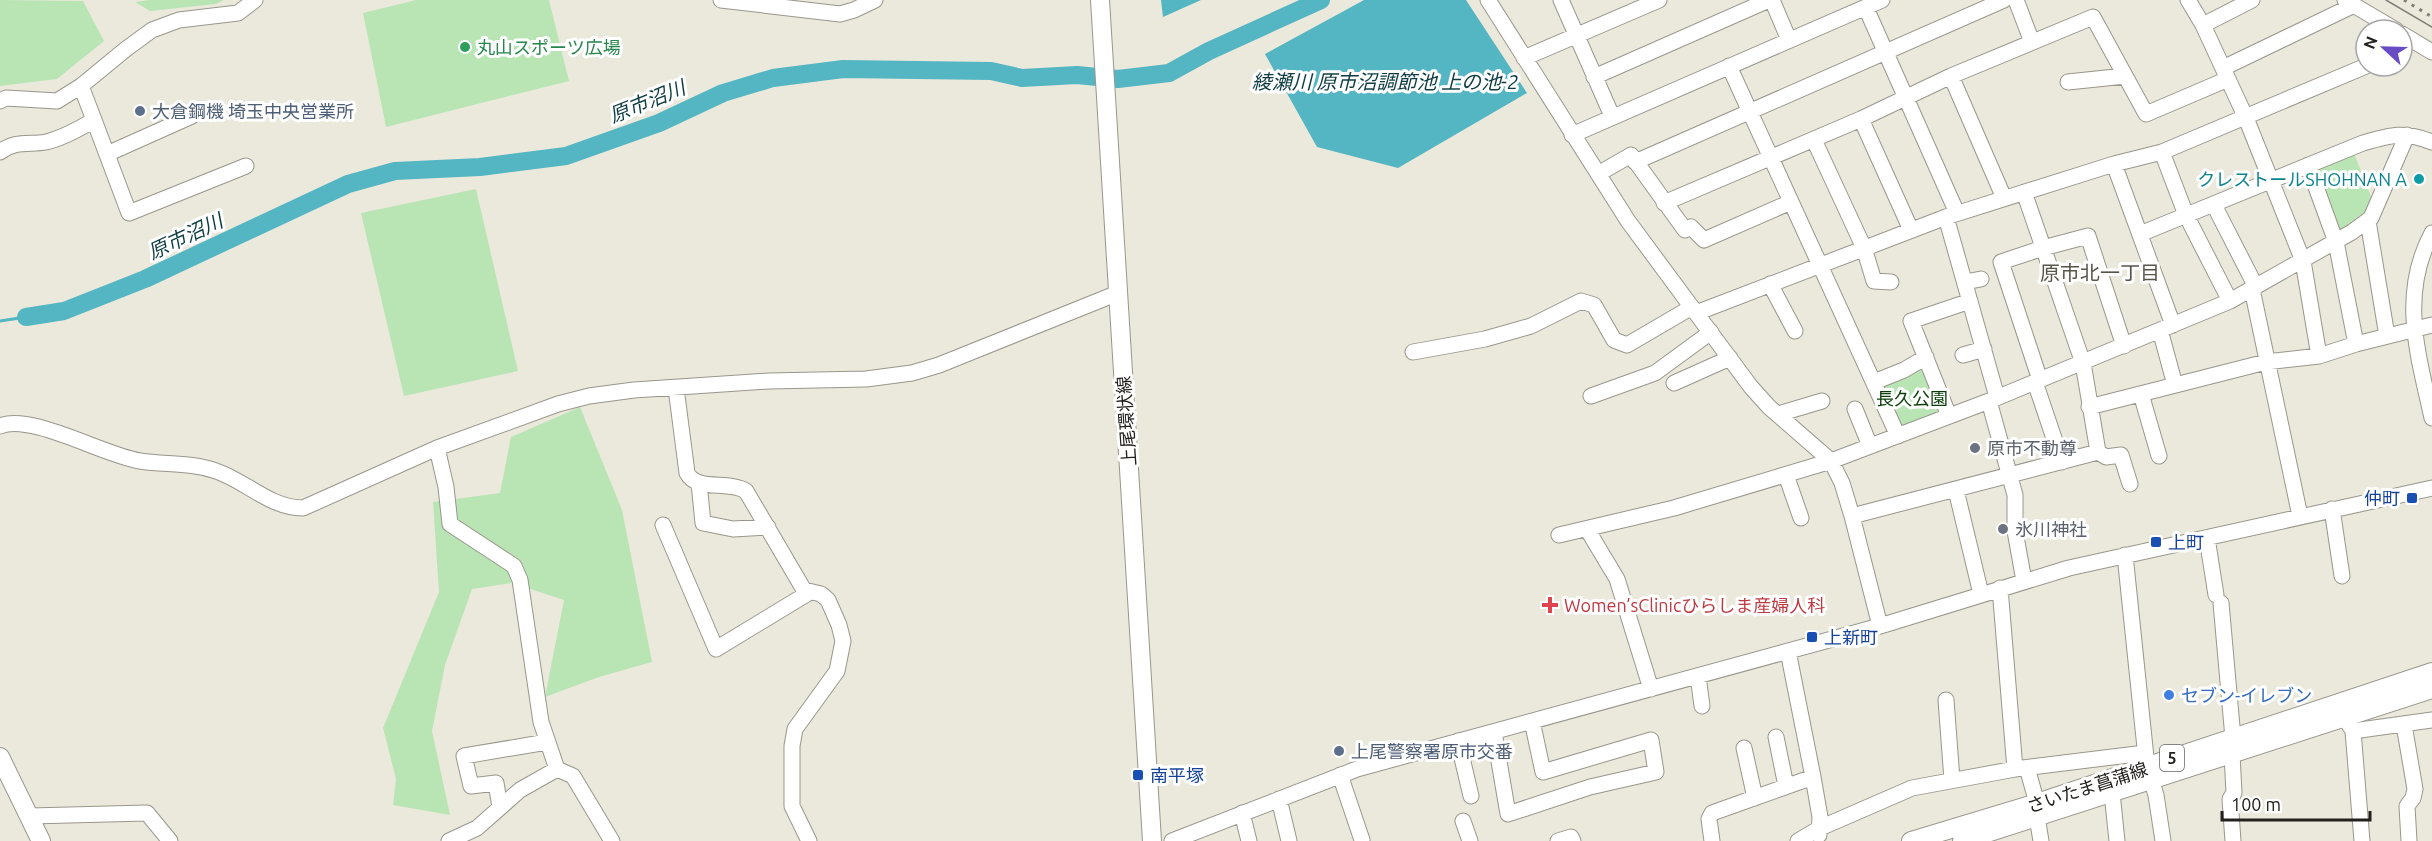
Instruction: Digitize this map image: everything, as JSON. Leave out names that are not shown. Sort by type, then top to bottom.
[{"type":"main road","name":"上尾環状線","points":[[1100,0],[1152,841]]},
{"type":"main road","name":"さいたま菖蒲線","points":[[2232,746],[2432,672]]},
{"type":"main road","name":"さいたま菖蒲線","points":[[1962,841],[2148,766],[2232,746],[2349,725],[2432,689]]},
{"type":"main road","points":[[0,758],[41,841]]},
{"type":"main road","name":"さいたま菖蒲線","points":[[1911,841],[2112,793],[2148,766]]},
{"type":"street","points":[[0,101],[6,98],[57,101],[81,86],[152,30],[179,20],[238,13],[255,0]]},
{"type":"street","points":[[721,0],[840,14],[875,0]]},
{"type":"street","points":[[1488,0],[1628,221],[1751,387],[1831,461],[1842,483],[1852,516],[1880,626]]},
{"type":"street","points":[[1561,0],[1612,116]]},
{"type":"street","points":[[1524,58],[1659,0]]},
{"type":"street","points":[[1594,77],[1770,0],[1789,40]]},
{"type":"street","points":[[1572,135],[1882,0]]},
{"type":"street","points":[[1635,162],[2004,0]]},
{"type":"street","points":[[2016,0],[2032,42]]},
{"type":"street","points":[[2188,0],[2203,25],[2246,118],[2303,261],[2319,356]]},
{"type":"street","points":[[2203,25],[2252,0]]},
{"type":"street","points":[[1664,203],[1814,140],[1951,76],[2093,17],[2146,114],[2226,74],[2350,3],[2376,18]]},
{"type":"street","points":[[1866,8],[1907,97],[1951,215],[1965,282],[1984,349],[2009,477],[2015,495],[2015,531],[2024,581]]},
{"type":"street","points":[[2416,42],[2432,52]]},
{"type":"street","points":[[1729,66],[1898,436]]},
{"type":"street","points":[[1413,352],[1485,339],[1531,326],[1581,300],[1593,305],[1614,339],[1627,345],[1694,310],[1770,284],[1951,215],[2114,164],[2162,152],[2354,71]]},
{"type":"street","points":[[1951,76],[2004,198]]},
{"type":"street","points":[[2068,82],[2125,76]]},
{"type":"street","points":[[81,86],[129,213],[246,165]]},
{"type":"street","points":[[107,154],[192,116]]},
{"type":"street","points":[[1861,119],[1911,230]]},
{"type":"street","points":[[0,152],[6,147],[25,142],[44,142],[70,134],[94,120]]},
{"type":"street","points":[[2140,234],[2363,143],[2394,134],[2432,142]]},
{"type":"street","points":[[1559,535],[1674,508],[1831,461],[2083,363],[2230,301],[2336,242],[2368,221],[2378,205],[2407,135]]},
{"type":"street","points":[[1814,140],[1864,248],[1874,281],[1891,282]]},
{"type":"street","points":[[2162,152],[2186,215],[2230,301]]},
{"type":"street","points":[[1598,174],[1631,155],[1685,230],[1691,227],[1704,240],[1791,202]]},
{"type":"street","points":[[2114,164],[2140,234],[2167,328],[2175,385]]},
{"type":"street","points":[[2308,165],[2336,242],[2356,344]]},
{"type":"street","points":[[2024,192],[2083,363],[2098,452],[2106,457],[2121,455],[2130,484]]},
{"type":"street","points":[[2214,205],[2254,288],[2266,362],[2300,516]]},
{"type":"street","points":[[2368,221],[2387,336]]},
{"type":"street","points":[[2432,233],[2415,273],[2413,309],[2414,329],[2432,418]]},
{"type":"street","points":[[2062,462],[2001,262],[2088,236],[2124,345]]},
{"type":"street","points":[[1965,282],[1981,279]]},
{"type":"street","points":[[1770,284],[1796,331]]},
{"type":"street","points":[[0,426],[12,423],[31,425],[118,456],[139,461],[208,468],[220,472],[273,501],[293,508],[312,506],[437,448],[558,404],[634,390],[768,381],[866,379],[912,373],[939,365],[1118,293]]},
{"type":"street","points":[[1949,416],[1911,321],[1970,301]]},
{"type":"street","points":[[2089,408],[2266,362],[2319,356],[2432,325]]},
{"type":"street","points":[[1591,396],[1655,373],[1711,332]]},
{"type":"street","points":[[1963,355],[1984,349]]},
{"type":"street","points":[[1875,382],[1904,370],[1926,357]]},
{"type":"street","points":[[1674,383],[1731,358]]},
{"type":"street","points":[[676,388],[687,473],[691,479],[699,483],[738,486],[746,491],[804,590],[821,594],[828,600],[839,625],[843,641],[837,670],[795,729],[792,746],[792,806],[809,841]]},
{"type":"street","points":[[2141,394],[2159,456]]},
{"type":"street","points":[[1778,414],[1822,401]]},
{"type":"street","points":[[1855,409],[1870,446]]},
{"type":"street","points":[[437,448],[446,487],[450,524],[514,566],[520,580],[541,722],[547,742],[557,769],[573,776],[612,841]]},
{"type":"street","points":[[1852,516],[2098,452]]},
{"type":"street","points":[[1786,475],[1801,518]]},
{"type":"street","points":[[699,483],[704,523],[733,529],[768,527]]},
{"type":"street","points":[[1172,841],[1340,775],[1880,626],[2024,581],[2125,555],[2432,488]]},
{"type":"street","points":[[1956,490],[1981,594]]},
{"type":"street","points":[[2332,509],[2342,576]]},
{"type":"street","points":[[663,525],[716,649],[810,592]]},
{"type":"street","points":[[1587,529],[1617,579],[1651,688]]},
{"type":"street","points":[[2207,537],[2218,599],[2232,746],[2234,793],[2230,799],[2233,841]]},
{"type":"street","points":[[2125,555],[2148,766],[2157,795],[2163,841]]},
{"type":"street","points":[[2000,588],[2021,768],[2037,810],[2041,841]]},
{"type":"street","points":[[1788,651],[1814,777],[1819,835]]},
{"type":"street","points":[[1698,676],[1702,706]]},
{"type":"street","points":[[1946,700],[1952,780]]},
{"type":"street","points":[[2362,841],[2349,725],[2404,725],[2432,720]]},
{"type":"street","points":[[1494,732],[1508,814],[1590,787],[1656,772],[1650,740],[1543,772],[1532,721]]},
{"type":"street","points":[[2404,725],[2415,789],[2413,798],[2407,806],[2409,841]]},
{"type":"street","points":[[1776,737],[1786,786]]},
{"type":"street","points":[[1458,741],[1471,796]]},
{"type":"street","points":[[500,807],[496,783],[471,786],[464,756],[547,742]]},
{"type":"street","points":[[1744,748],[1755,798]]},
{"type":"street","points":[[1798,841],[1819,835],[1912,788],[2021,768],[2148,766]]},
{"type":"street","points":[[448,841],[478,834],[500,807],[520,790],[557,769]]},
{"type":"street","points":[[1340,775],[1362,840]]},
{"type":"street","points":[[1712,841],[1709,819],[1712,813],[1814,777]]},
{"type":"street","points":[[2112,793],[2117,841]]},
{"type":"street","points":[[1279,799],[1289,841]]},
{"type":"street","points":[[30,816],[147,813],[170,841]]},
{"type":"street","points":[[1242,813],[1249,841]]},
{"type":"street","points":[[1463,821],[1470,841]]},
{"type":"street","points":[[1558,841],[1571,837],[1572,841]]},
{"type":"green space","points":[[0,0],[83,1],[104,41],[57,79],[0,86]]},
{"type":"green space","points":[[224,0],[216,4],[150,11],[135,2]]},
{"type":"green space","name":"丸山スポーツ広場","points":[[416,0],[549,0],[569,81],[386,127],[363,13]]},
{"type":"green space","points":[[2354,153],[2373,202],[2369,212],[2339,232],[2317,168]]},
{"type":"green space","points":[[476,189],[518,371],[404,396],[361,213]]},
{"type":"green space","name":"長久公園","points":[[1920,363],[1943,410],[1901,431],[1881,386]]},
{"type":"green space","points":[[580,407],[622,510],[652,662],[599,677],[545,697],[564,600],[512,583],[472,589],[445,665],[432,731],[450,815],[393,805],[396,779],[383,728],[439,592],[433,502],[500,493],[511,437]]},
{"type":"water","points":[[1161,0],[1201,0],[1163,17]]},
{"type":"water","name":"綾瀬川 原市沼調節池 上の池-2","points":[[1364,0],[1466,0],[1527,93],[1398,168],[1317,147],[1265,54]]},
{"type":"waterway","name":"原市沼川","points":[[26,317],[64,311],[145,279],[348,184],[395,171],[480,167],[566,156],[659,123],[723,93],[773,78],[843,69],[991,71],[1022,78],[1077,75],[1118,79],[1169,73],[1209,51],[1321,0]]},
{"type":"waterway","name":"原市沼川","points":[[0,321],[26,317]]},
{"type":"tram line","points":[[2386,0],[2432,27]]},
{"type":"railway","points":[[2404,0],[2432,17]]},
{"type":"place","name":"丸山スポーツ広場","points":[[465,47]]},
{"type":"place","name":"大倉鋼機 埼玉中央営業所","points":[[140,111]]},
{"type":"place","name":"クレストールSHOHNAN A","points":[[2419,179]]},
{"type":"place","name":"原市不動尊","points":[[1975,448]]},
{"type":"place","name":"仲町","points":[[2412,498]]},
{"type":"place","name":"氷川神社","points":[[2003,529]]},
{"type":"place","name":"上町","points":[[2156,542]]},
{"type":"place","name":"Women’sClinicひらしま産婦人科","points":[[1550,605]]},
{"type":"place","name":"上新町","points":[[1812,637]]},
{"type":"place","name":"セブン-イレブン","points":[[2169,695]]},
{"type":"place","name":"上尾警察署原市交番","points":[[1339,751]]},
{"type":"place","name":"南平塚","points":[[1138,775]]},
{"type":"district","name":"原市北一丁目","points":[[2100,272]]}]
